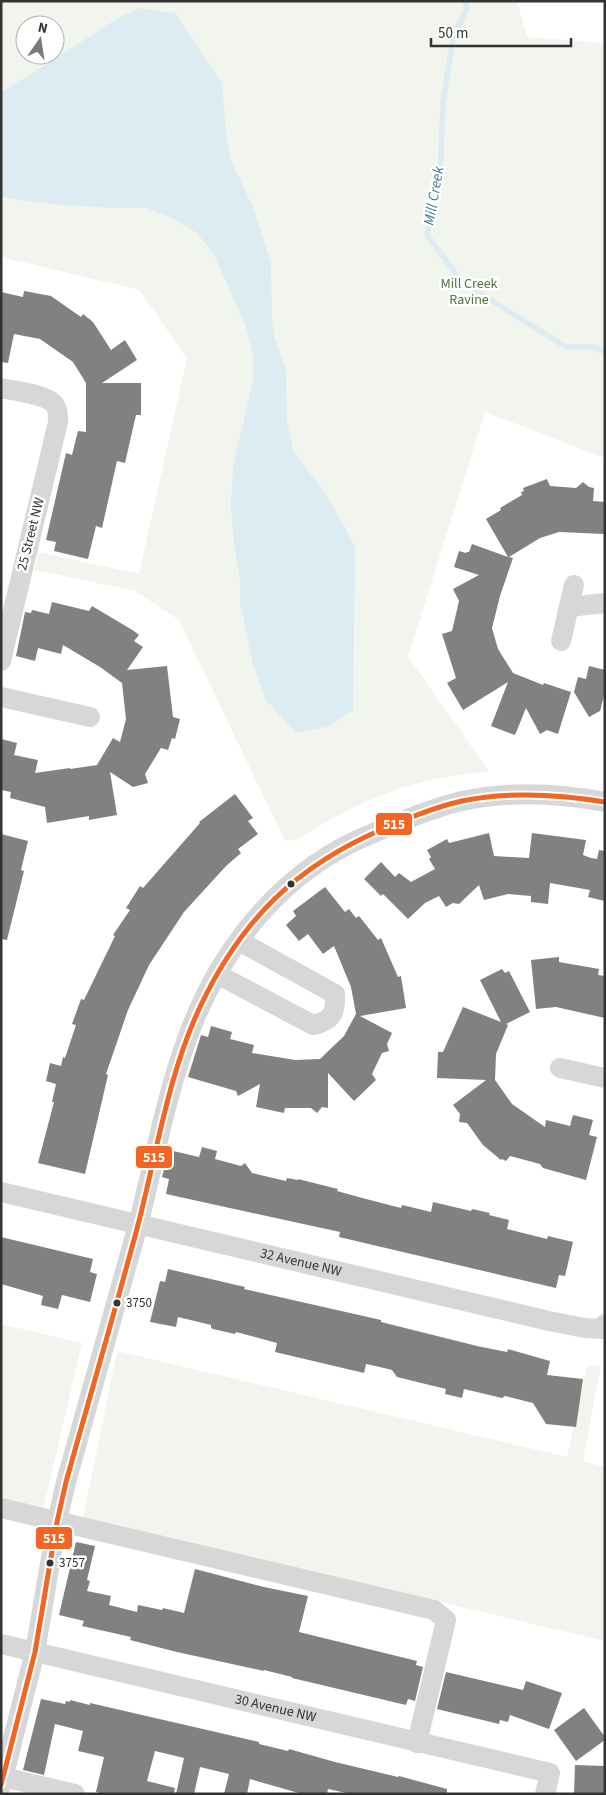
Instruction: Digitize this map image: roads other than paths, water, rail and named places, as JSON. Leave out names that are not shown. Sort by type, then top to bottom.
[{"type":"street","name":"25 Street NW","points":[[1,388],[45,398],[56,407],[58,422],[1,661]]},
{"type":"street","points":[[561,641],[574,585]]},
{"type":"street","points":[[569,607],[605,603]]},
{"type":"street","points":[[1,697],[90,717]]},
{"type":"street","points":[[75,1794],[2,1781],[35,1652],[57,1522],[66,1482],[138,1223],[172,1088],[187,1038],[217,974],[239,941],[265,908],[286,887],[308,870],[351,843],[410,818],[462,801],[521,794],[582,798],[605,802]]},
{"type":"street","points":[[217,974],[313,1025],[324,1023],[333,1015],[335,994],[239,941]]},
{"type":"street","points":[[560,1068],[605,1078]]},
{"type":"street","name":"32 Avenue NW","points":[[1,1192],[549,1321],[585,1328],[602,1327]]},
{"type":"street","points":[[1,1508],[434,1610],[446,1620],[418,1743]]},
{"type":"street","name":"30 Avenue NW","points":[[1,1644],[550,1773],[545,1794]]},
{"type":"waterway","name":"Mill Creek","points":[[465,1],[467,8],[453,38],[443,103],[440,177],[427,235],[462,282],[566,347],[593,347],[605,352]]},
{"type":"place","name":"3750","points":[[117,1303]]},
{"type":"place","name":"3757","points":[[50,1563]]},
{"type":"park label","name":"Mill Creek Ravine","points":[[469,292]]}]
